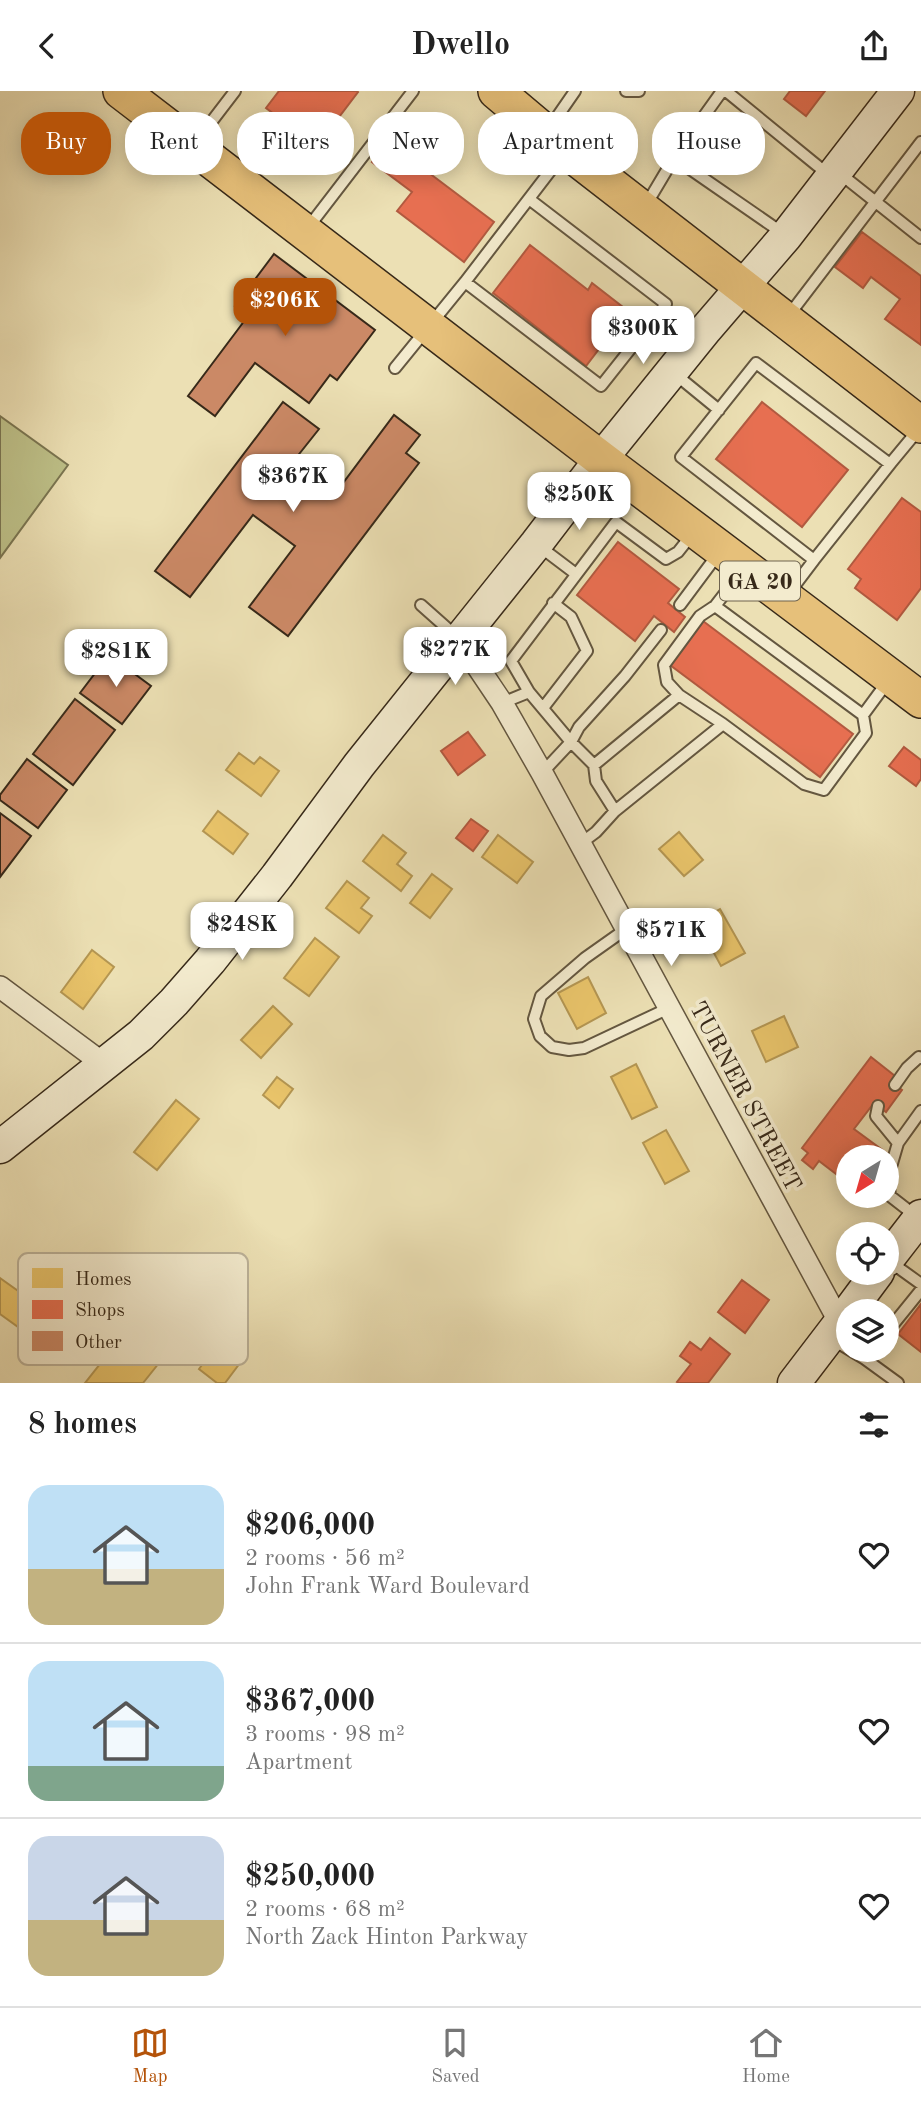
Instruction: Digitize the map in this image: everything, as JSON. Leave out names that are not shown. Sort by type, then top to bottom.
[{"type":"main road","points":[[121,91],[148,112]]},
{"type":"main road","points":[[496,91],[521,112]]},
{"type":"main road","points":[[0,1147],[141,1035],[210,961],[359,765],[601,459],[706,329],[786,236],[898,91]]},
{"type":"main road","points":[[223,169],[601,459]]},
{"type":"main road","points":[[599,175],[921,426]]},
{"type":"main road","name":"GA 20","points":[[601,459],[921,700]]},
{"type":"main road","points":[[899,1244],[920,1217]]},
{"type":"main road","points":[[804,1379],[836,1330]]},
{"type":"street","name":"TURNER STREET","points":[[459,639],[502,703],[542,773],[668,1008],[836,1310]]},
{"type":"street","points":[[0,987],[105,1065]]},
{"type":"lane","points":[[219,112],[235,91]]},
{"type":"lane","points":[[305,232],[413,91]]},
{"type":"lane","points":[[567,112],[575,91]]},
{"type":"lane","points":[[626,91],[639,91]]},
{"type":"lane","points":[[708,112],[724,91],[921,237]]},
{"type":"lane","points":[[785,320],[921,142]]},
{"type":"lane","points":[[395,368],[529,199],[540,175]]},
{"type":"lane","points":[[643,210],[664,175]]},
{"type":"lane","points":[[698,175],[786,236]]},
{"type":"lane","points":[[465,282],[601,386],[666,304],[529,199]]},
{"type":"lane","points":[[652,321],[706,329]]},
{"type":"lane","points":[[652,321],[676,367],[719,410]]},
{"type":"lane","points":[[814,560],[681,457],[756,363],[891,463]]},
{"type":"lane","points":[[784,599],[921,426]]},
{"type":"lane","points":[[615,811],[596,781],[594,765],[529,692],[511,661],[616,522],[666,559],[678,552],[720,550]]},
{"type":"lane","points":[[536,544],[576,574]]},
{"type":"lane","points":[[680,605],[720,550]]},
{"type":"lane","points":[[715,606],[863,715],[866,733],[824,790],[804,784],[723,724],[678,695],[667,682],[664,665],[701,616],[715,606],[720,550]]},
{"type":"lane","points":[[542,708],[587,651],[571,617],[553,603]]},
{"type":"lane","points":[[421,605],[459,639]]},
{"type":"lane","points":[[542,773],[571,742],[579,727],[625,676],[661,630]]},
{"type":"lane","points":[[863,715],[891,678]]},
{"type":"lane","points":[[502,703],[529,692]]},
{"type":"lane","points":[[594,765],[678,695]]},
{"type":"lane","points":[[580,843],[596,832],[615,811],[723,724]]},
{"type":"lane","points":[[626,929],[585,958],[541,996],[534,1019],[540,1036],[552,1047],[569,1051],[584,1048],[668,1008]]},
{"type":"lane","points":[[895,1085],[907,1068],[921,1058]]},
{"type":"lane","points":[[878,1106],[876,1116],[898,1143]]},
{"type":"lane","points":[[920,1217],[890,1196],[888,1178],[898,1143],[921,1111]]},
{"type":"lane","points":[[899,1268],[921,1284]]},
{"type":"lane","points":[[899,1317],[921,1290]]},
{"type":"lane","points":[[869,1362],[898,1383]]},
{"type":"green space","points":[[0,416],[68,465],[0,558]]},
{"type":"building: Homes","points":[[239,753],[254,764],[260,757],[279,771],[261,796],[226,770]]},
{"type":"building: Homes","points":[[218,811],[248,834],[233,854],[203,831]]},
{"type":"building: Homes","points":[[679,832],[703,860],[684,876],[659,849]]},
{"type":"building: Homes","points":[[383,835],[406,853],[397,864],[412,876],[401,891],[363,861]]},
{"type":"building: Homes","points":[[498,835],[533,862],[517,883],[482,857]]},
{"type":"building: Homes","points":[[432,874],[452,889],[430,918],[410,903]]},
{"type":"building: Homes","points":[[347,881],[369,898],[361,908],[372,916],[359,933],[326,908]]},
{"type":"building: Homes","points":[[720,909],[745,953],[721,966],[697,922]]},
{"type":"building: Homes","points":[[315,938],[339,957],[309,996],[284,978]]},
{"type":"building: Homes","points":[[92,950],[114,967],[83,1009],[61,992]]},
{"type":"building: Homes","points":[[588,977],[606,1013],[577,1029],[558,993]]},
{"type":"building: Homes","points":[[273,1006],[292,1024],[261,1058],[241,1040]]},
{"type":"building: Homes","points":[[784,1016],[798,1047],[766,1062],[752,1031]]},
{"type":"building: Homes","points":[[636,1064],[657,1107],[632,1119],[611,1077]]},
{"type":"building: Homes","points":[[277,1077],[293,1089],[279,1108],[263,1095]]},
{"type":"building: Homes","points":[[176,1100],[199,1119],[157,1170],[134,1152]]},
{"type":"building: Homes","points":[[666,1130],[689,1171],[665,1184],[643,1143]]},
{"type":"building: Homes","points":[[0,1278],[18,1291],[18,1327],[0,1314]]},
{"type":"building: Homes","points":[[99,1365],[157,1365],[143,1383],[85,1383]]},
{"type":"building: Homes","points":[[202,1365],[238,1365],[225,1383],[217,1383],[199,1369]]},
{"type":"building: Shops","points":[[279,91],[358,92],[343,112],[271,112],[266,108]]},
{"type":"building: Shops","points":[[790,91],[825,91],[806,116],[784,99]]},
{"type":"building: Shops","points":[[389,175],[432,175],[494,222],[464,262],[397,211],[412,192]]},
{"type":"building: Shops","points":[[862,232],[921,276],[921,345],[885,319],[900,299],[871,277],[863,288],[835,267]]},
{"type":"building: Shops","points":[[530,245],[588,290],[592,283],[628,311],[586,366],[493,293]]},
{"type":"building: Shops","points":[[762,402],[848,470],[802,527],[716,459]]},
{"type":"building: Shops","points":[[902,498],[921,512],[921,588],[897,620],[855,588],[861,579],[848,569]]},
{"type":"building: Shops","points":[[618,542],[679,589],[668,603],[685,617],[674,632],[654,616],[635,641],[577,595]]},
{"type":"building: Shops","points":[[703,621],[853,734],[820,777],[670,665]]},
{"type":"building: Shops","points":[[468,732],[485,755],[458,775],[441,751]]},
{"type":"building: Shops","points":[[904,747],[921,760],[921,779],[916,786],[889,766]]},
{"type":"building: Shops","points":[[471,819],[488,831],[473,851],[456,838]]},
{"type":"building: Shops","points":[[871,1057],[895,1076],[891,1082],[902,1090],[886,1112],[874,1103],[854,1129],[876,1145],[836,1145],[836,1174],[819,1161],[813,1169],[802,1160],[808,1153],[802,1148]]},
{"type":"building: Shops","points":[[742,1280],[769,1300],[745,1333],[718,1312]]},
{"type":"building: Shops","points":[[921,1304],[921,1352],[899,1333]]},
{"type":"building: Shops","points":[[710,1338],[730,1354],[708,1383],[677,1382],[691,1364],[680,1356],[690,1342],[701,1350]]},
{"type":"building: Other","points":[[274,254],[375,330],[337,380],[330,375],[309,403],[255,363],[215,416],[188,396],[248,316],[235,306]]},
{"type":"building: Other","points":[[283,402],[319,429],[292,463],[334,495],[394,415],[420,435],[406,453],[419,463],[288,636],[249,607],[295,546],[253,515],[190,597],[155,571]]},
{"type":"building: Other","points":[[109,655],[151,686],[122,724],[80,693]]},
{"type":"building: Other","points":[[75,699],[115,730],[73,785],[33,754]]},
{"type":"building: Other","points":[[27,759],[67,790],[38,828],[0,800],[0,795]]},
{"type":"building: Other","points":[[0,813],[31,836],[0,877]]}]
